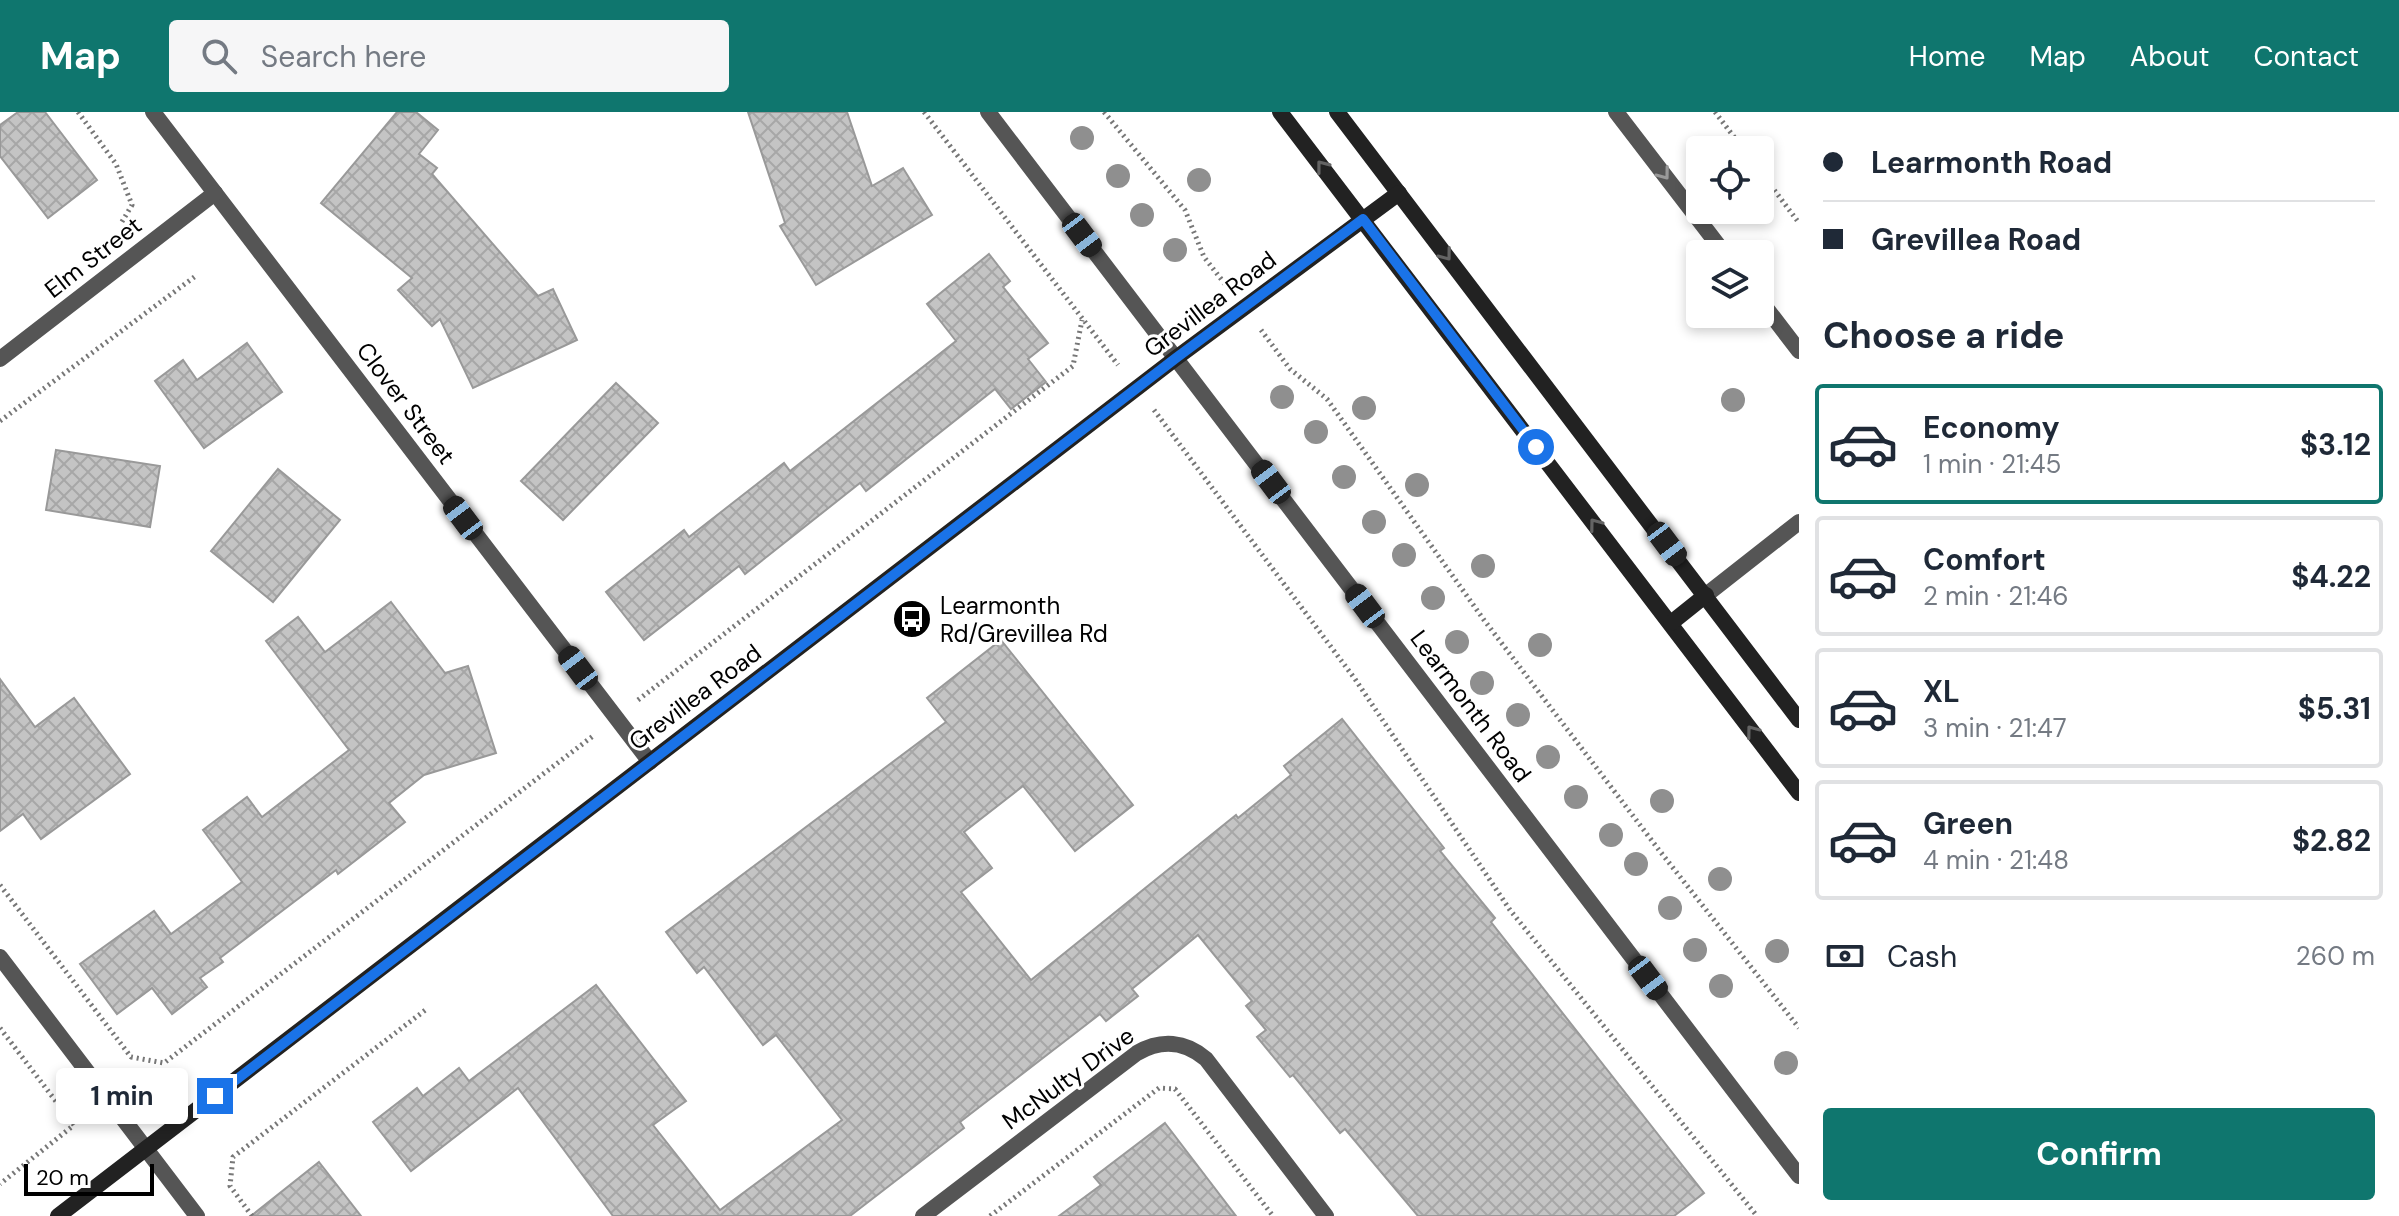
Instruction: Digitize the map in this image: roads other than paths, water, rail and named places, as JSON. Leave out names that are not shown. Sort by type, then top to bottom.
[{"type":"main road","points":[[1280,112],[1799,793]]},
{"type":"main road","points":[[1337,112],[1799,720]]},
{"type":"main road","name":"Grevillea Road","points":[[58,1216],[1176,358],[1399,193]]},
{"type":"main road","points":[[1671,623],[1706,595]]},
{"type":"street","name":"Clover Street","points":[[153,112],[650,762]]},
{"type":"street","name":"Learmonth Road","points":[[988,112],[1799,1176]]},
{"type":"street","points":[[1616,112],[1714,240]]},
{"type":"street","name":"Elm Street","points":[[0,359],[215,193]]},
{"type":"street","points":[[1774,318],[1799,351]]},
{"type":"street","points":[[1706,595],[1799,522]]},
{"type":"street","points":[[0,957],[197,1216]]},
{"type":"street","name":"McNulty Drive","points":[[923,1216],[1137,1053],[1162,1043],[1183,1045],[1206,1059],[1326,1216]]},
{"type":"place","name":"Learmonth Rd/Grevillea Rd","points":[[912,619]]}]
